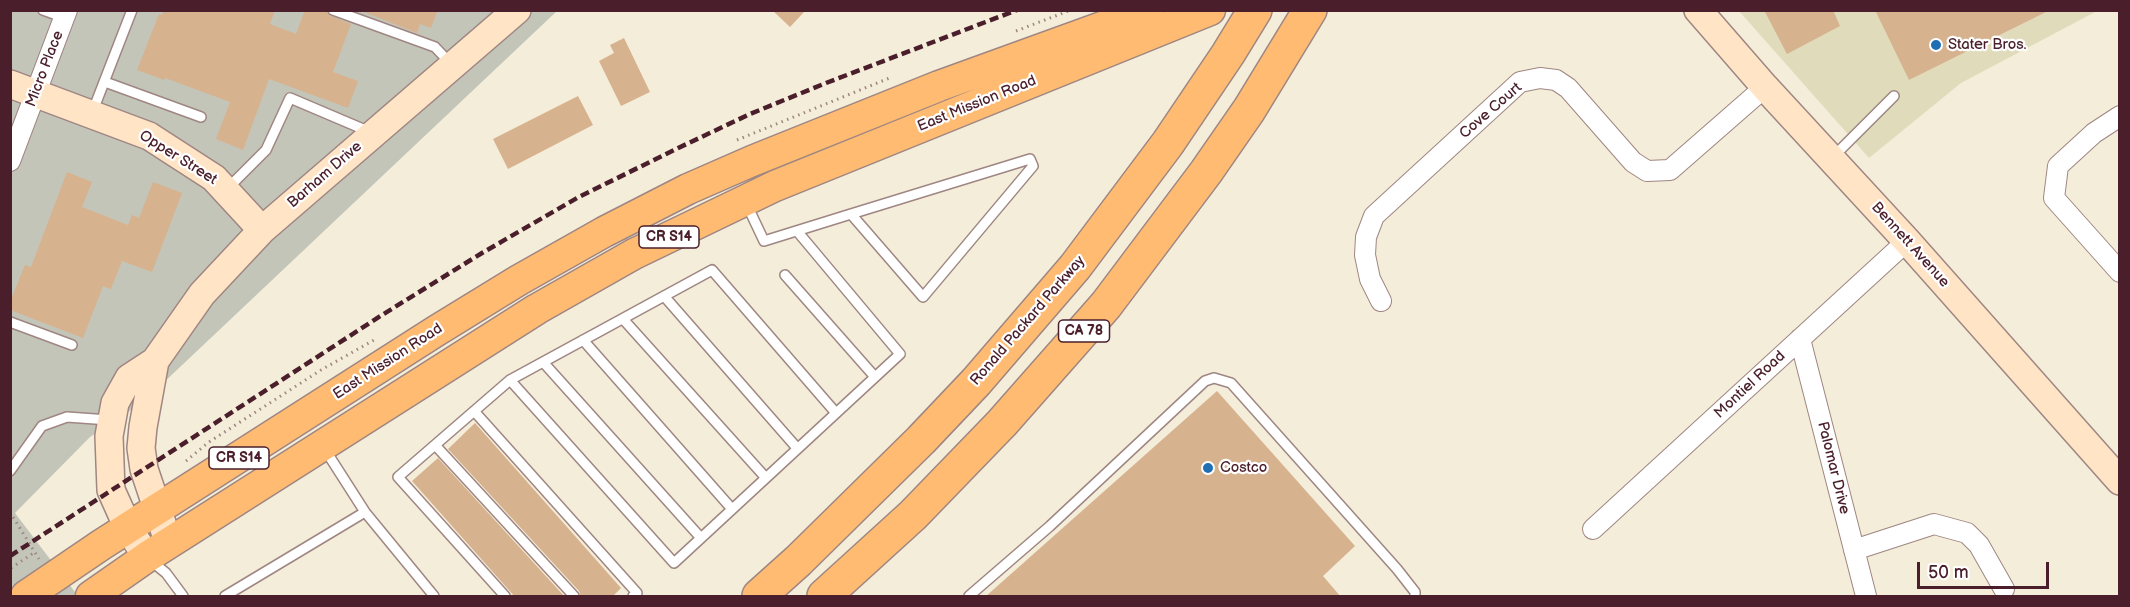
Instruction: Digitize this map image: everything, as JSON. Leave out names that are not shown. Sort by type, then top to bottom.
[{"type":"highway","name":"Ronald Packard Parkway","points":[[759,597],[921,440],[1019,333],[1075,267],[1168,143],[1255,10]]},
{"type":"highway","name":"CA 78","points":[[824,597],[913,514],[994,432],[1106,305],[1206,172],[1249,110],[1304,19]]},
{"type":"main road","name":"East Mission Road","points":[[27,596],[128,528],[519,280],[604,232],[688,189],[763,157],[939,86],[1149,10]]},
{"type":"main road","name":"East Mission Road","points":[[91,597],[161,558],[322,446],[537,309],[634,254],[745,201],[847,157],[1210,10]]},
{"type":"main road","points":[[745,201],[744,186],[763,157]]},
{"type":"street","name":"Barham Drive","points":[[161,558],[128,528],[111,490],[109,436],[115,403],[129,378],[155,361],[202,294],[262,230],[517,10]]},
{"type":"street","name":"Bennett Avenue","points":[[1700,11],[1765,87],[1907,241],[2120,481]]},
{"type":"street","name":"Micro Place","points":[[10,161],[66,14]]},
{"type":"street","name":"Cove Court","points":[[1381,301],[1370,279],[1365,255],[1366,237],[1374,216],[1520,82],[1540,78],[1556,80],[1568,88],[1633,162],[1647,171],[1670,170],[1765,87]]},
{"type":"street","name":"Opper Street","points":[[10,84],[149,136],[214,178],[262,230]]},
{"type":"street","points":[[2120,117],[2094,133],[2058,166],[2054,198],[2120,272]]},
{"type":"street","name":"Montiel Road","points":[[1593,530],[1907,241]]},
{"type":"street","name":"Palomar Drive","points":[[1800,339],[1866,597]]},
{"type":"street","name":"Barham Drive","points":[[155,361],[142,427],[141,448],[144,469],[158,509],[161,558]]},
{"type":"street","points":[[1854,550],[1934,524],[1967,533],[1979,545],[2004,589]]},
{"type":"lane","points":[[43,10],[66,14]]},
{"type":"lane","points":[[91,115],[132,10]]},
{"type":"lane","points":[[333,10],[435,47],[452,66]]},
{"type":"lane","points":[[105,82],[201,117]]},
{"type":"lane","points":[[1831,159],[1894,96]]},
{"type":"lane","points":[[225,190],[266,150],[290,98],[374,134]]},
{"type":"lane","points":[[745,201],[764,241],[851,214],[1030,159],[1033,166],[923,297],[851,214]]},
{"type":"lane","points":[[510,380],[674,563],[900,354],[797,231]]},
{"type":"lane","points":[[505,597],[398,477],[510,380],[712,270],[836,413]]},
{"type":"lane","points":[[785,275],[875,377]]},
{"type":"lane","points":[[664,296],[797,448]]},
{"type":"lane","points":[[622,319],[766,478]]},
{"type":"lane","points":[[10,322],[72,345]]},
{"type":"lane","points":[[583,340],[732,509]]},
{"type":"lane","points":[[543,362],[701,538]]},
{"type":"lane","points":[[969,597],[1050,526],[1205,381],[1214,378],[1231,383],[1397,569],[1415,592],[1415,597]]},
{"type":"lane","points":[[474,411],[637,593],[633,597]]},
{"type":"lane","points":[[10,471],[42,426],[67,417],[112,420]]},
{"type":"lane","points":[[435,445],[574,597]]},
{"type":"lane","points":[[322,446],[365,512],[434,597]]},
{"type":"lane","points":[[225,597],[365,512]]},
{"type":"lane","points":[[161,558],[183,597]]},
{"type":"path","points":[[10,512],[40,561]]},
{"type":"path","points":[[11,568],[35,552]]},
{"type":"shaded area","points":[[10,11],[557,11],[143,402],[90,437],[15,513],[78,596],[11,596]]},
{"type":"shaded area","points":[[1739,11],[2097,11],[1961,83],[1869,158]]},
{"type":"building","points":[[164,10],[275,10],[270,24],[296,34],[305,10],[326,10],[330,16],[351,24],[333,72],[358,81],[348,108],[269,79],[243,150],[216,139],[230,102],[137,70],[159,14],[162,15]]},
{"type":"building","points":[[359,10],[438,10],[431,28],[420,24],[417,33]]},
{"type":"building","points":[[772,10],[806,10],[790,27]]},
{"type":"building","points":[[1764,10],[1833,10],[1840,26],[1787,54]]},
{"type":"building","name":"Stater Bros.","points":[[1875,10],[2050,10],[1909,80]]},
{"type":"building","points":[[624,38],[650,92],[621,106],[599,61],[614,53],[610,45]]},
{"type":"building","points":[[578,96],[593,125],[508,169],[493,139]]},
{"type":"building","points":[[67,172],[92,182],[82,207],[128,225],[132,215],[139,218],[153,182],[182,193],[152,272],[122,261],[111,289],[103,286],[83,338],[10,310],[10,302],[22,272],[25,265],[31,267]]},
{"type":"building","name":"Costco","points":[[1217,391],[1355,546],[1323,576],[1341,597],[985,597]]},
{"type":"building","points":[[475,423],[621,588],[612,597],[581,597],[579,591],[448,449]]},
{"type":"building","points":[[438,458],[565,597],[515,597],[412,481]]},
{"type":"railway","points":[[10,556],[382,315],[577,198],[750,114],[1017,10]]},
{"type":"place","name":"Stater Bros.","points":[[1936,45]]},
{"type":"place","name":"Costco","points":[[1208,468]]}]
